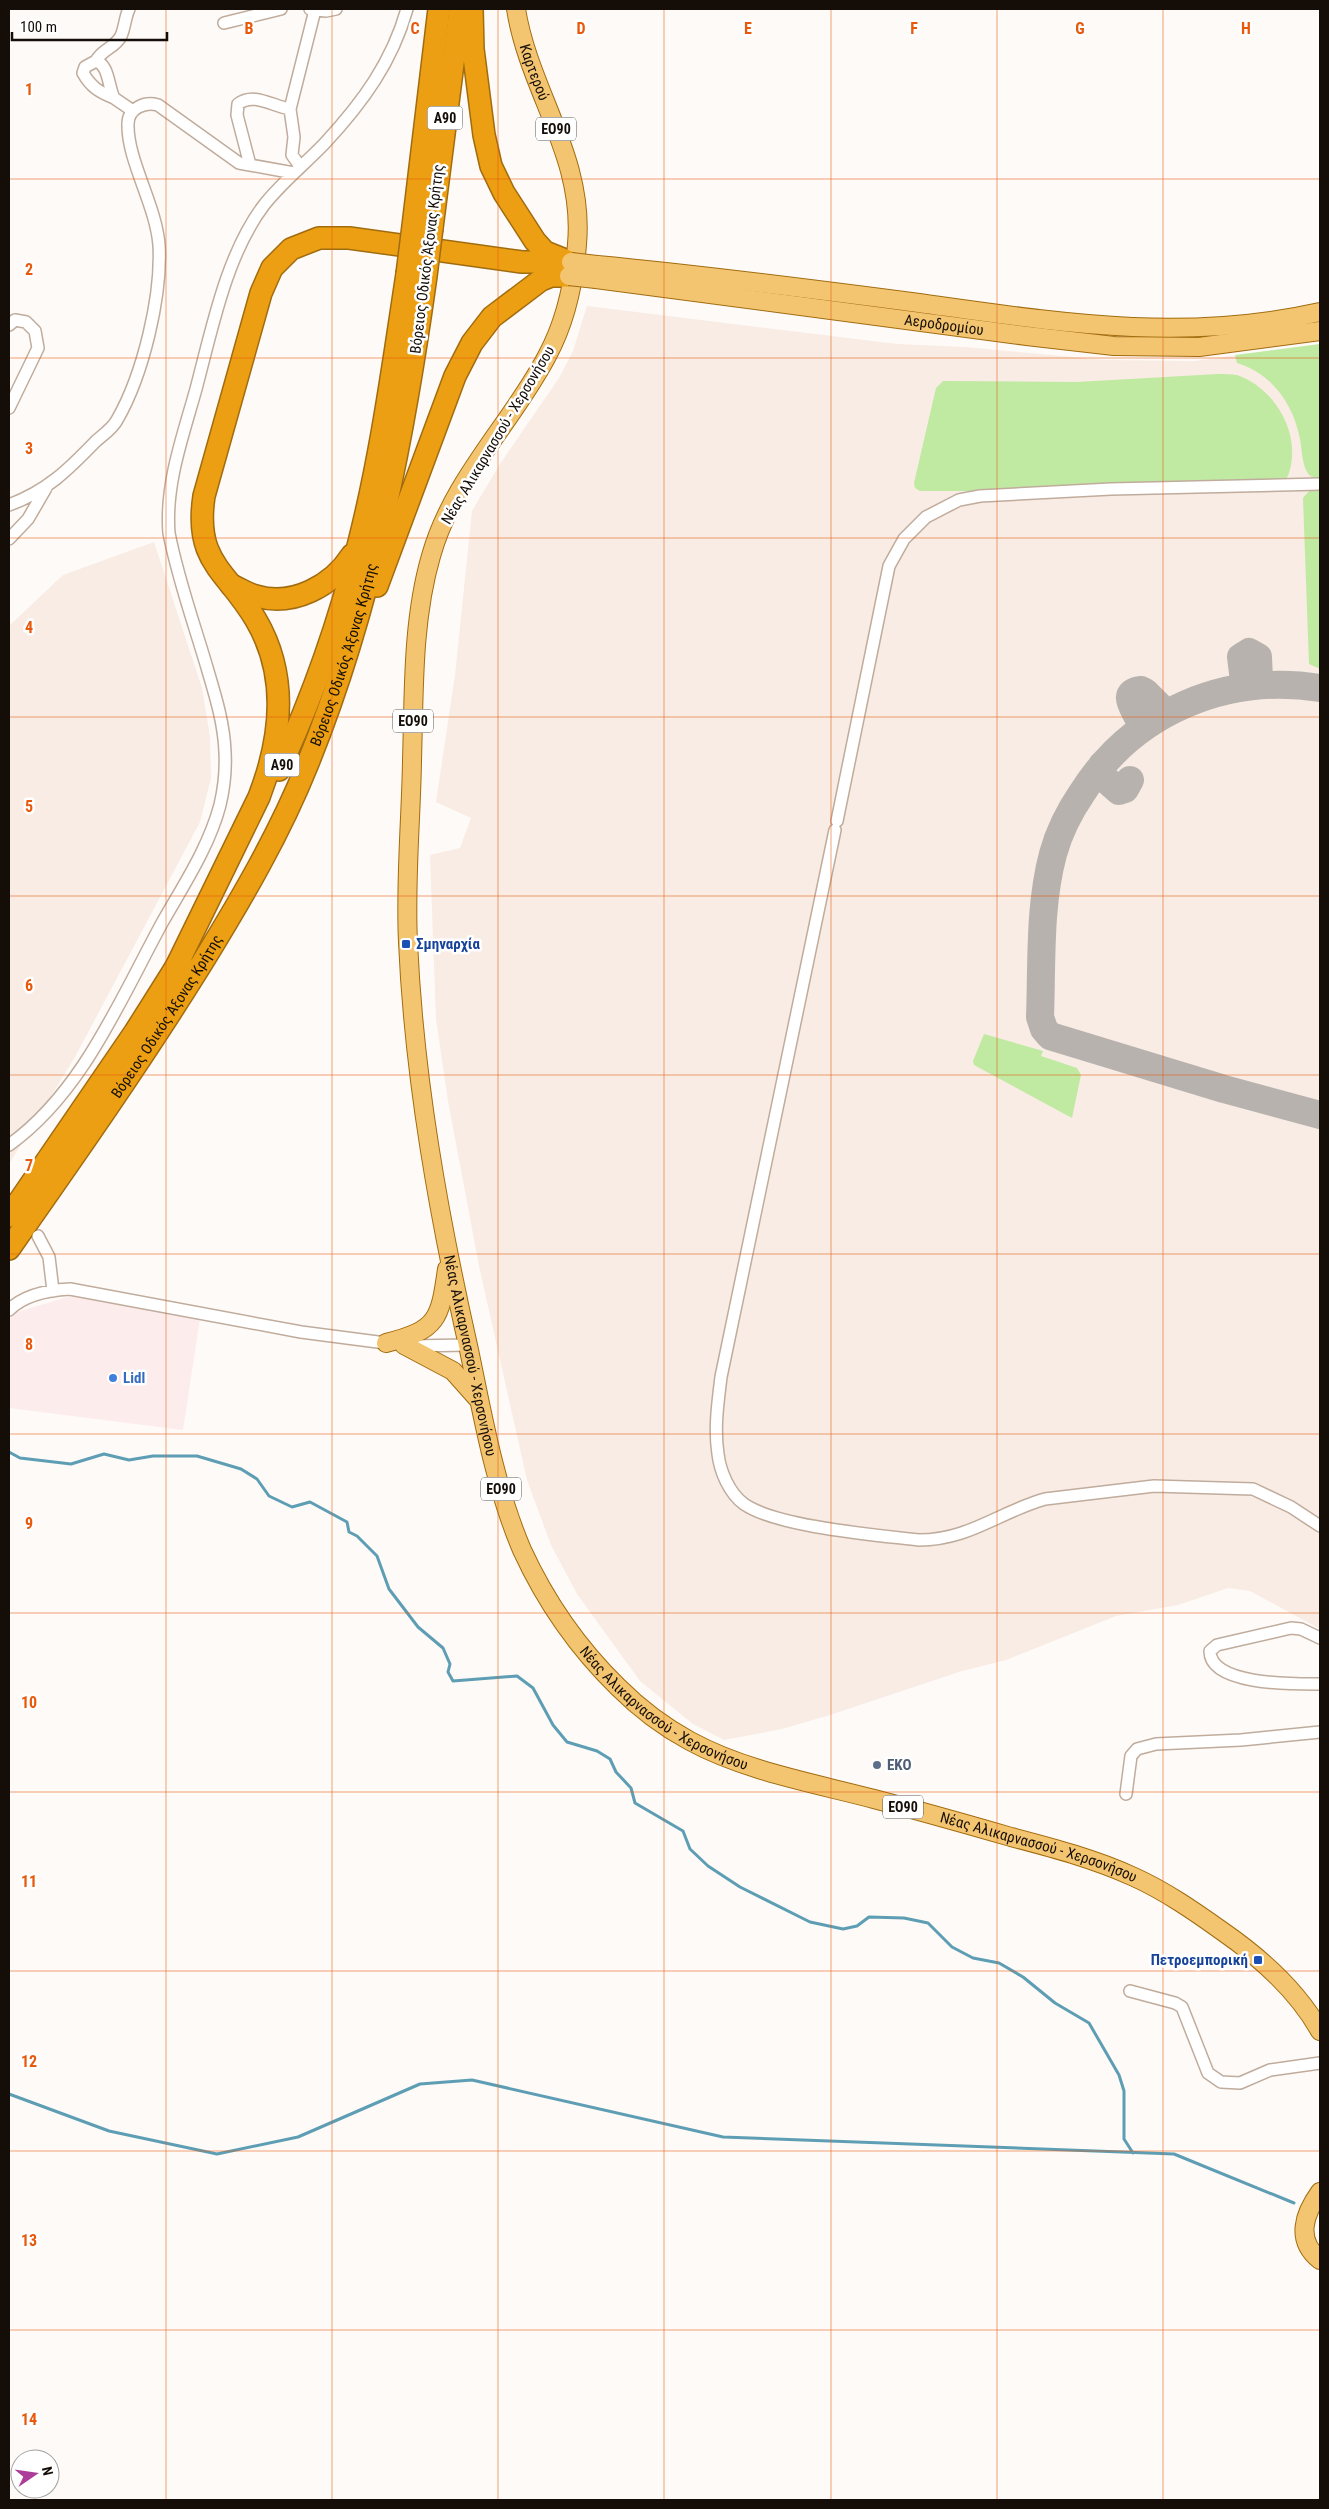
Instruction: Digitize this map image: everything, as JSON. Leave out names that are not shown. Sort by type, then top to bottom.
[{"type":"highway","name":"Βόρειος Οδικός Άξονας Κρήτης","points":[[423,227],[439,9]]},
{"type":"highway","name":"Βόρειος Οδικός Άξονας Κρήτης","points":[[9,1216],[174,971],[211,908],[249,836],[286,755],[335,627],[358,546],[416,275],[460,9]]},
{"type":"highway","points":[[472,9],[473,49],[484,135],[491,166],[518,216],[535,241],[562,268]]},
{"type":"highway","points":[[174,971],[259,797],[270,768],[278,733],[278,692],[271,654],[257,621],[216,566],[204,543],[201,520],[204,496],[260,293],[272,268],[291,249],[319,238],[349,238],[562,268]]},
{"type":"highway","points":[[348,653],[388,558],[455,376],[472,343],[492,317],[515,297],[562,268]]},
{"type":"highway","name":"Βόρειος Οδικός Άξονας Κρήτης","points":[[9,1249],[114,1100],[248,889],[308,764],[348,653],[390,492],[410,386],[416,275]]},
{"type":"highway","points":[[231,584],[255,596],[276,599],[298,596],[320,588],[336,576],[344,568],[358,546]]},
{"type":"main road","name":"Καρτερού","points":[[516,9],[529,56],[574,180],[578,204],[562,268]]},
{"type":"main road","name":"Αεροδρομίου","points":[[562,268],[1027,336],[1114,346],[1148,348],[1199,347],[1320,331]]},
{"type":"main road","name":"Νέας Αλικαρνασσού - Χερσονήσου","points":[[562,268],[562,322],[549,353],[474,469],[442,526],[429,562],[421,601],[413,724],[408,934],[422,1091],[449,1256],[480,1402],[510,1519],[533,1572],[577,1641],[609,1678],[640,1707],[691,1742],[735,1760],[1075,1855],[1142,1880],[1190,1908],[1250,1952],[1296,1995],[1320,2031]]},
{"type":"main road","name":"Αεροδρομίου","points":[[596,272],[836,292],[1113,327],[1197,328],[1242,324],[1320,312]]},
{"type":"main road","points":[[386,1343],[413,1336],[432,1324],[442,1303],[449,1256]]},
{"type":"main road","points":[[404,1345],[453,1371],[480,1402]]},
{"type":"main road","points":[[1320,2192],[1305,2218],[1303,2230],[1308,2245],[1320,2260]]},
{"type":"street","points":[[129,9],[121,36],[114,45],[100,52],[96,60],[85,67],[83,73],[88,82],[99,92],[114,98],[133,111]]},
{"type":"street","points":[[224,23],[281,9]]},
{"type":"street","points":[[297,170],[292,155],[294,137],[290,109],[312,9],[326,11],[336,9]]},
{"type":"street","points":[[9,1145],[28,1131],[46,1113],[96,1044],[198,858],[220,805],[225,771],[222,722],[171,544],[168,524],[170,496],[176,461],[216,315],[247,231],[263,207],[351,113],[383,70],[401,31],[407,9]]},
{"type":"street","points":[[96,60],[101,62],[105,68],[110,90],[114,98]]},
{"type":"street","points":[[250,166],[237,115],[238,104],[246,98],[253,98],[290,109]]},
{"type":"street","points":[[9,539],[28,519],[46,488],[117,421],[141,364],[156,294],[159,245],[154,216],[130,144],[128,120],[133,111],[146,104],[158,105],[232,159],[250,166],[297,170]]},
{"type":"street","points":[[9,325],[15,320],[26,322],[35,331],[38,348],[9,408]]},
{"type":"street","points":[[1320,484],[1014,493],[959,500],[933,512],[909,532],[889,566],[721,1377],[716,1428],[718,1454],[730,1489],[742,1502],[775,1518],[919,1540],[938,1540],[955,1536],[1028,1504],[1045,1499],[1154,1486],[1253,1489],[1291,1508],[1320,1526]]},
{"type":"street","points":[[9,505],[46,488]]},
{"type":"street","points":[[38,1236],[49,1258],[53,1291]]},
{"type":"street","points":[[9,1310],[24,1300],[53,1291],[70,1289],[107,1294],[292,1330],[404,1345],[468,1346]]},
{"type":"street","points":[[1320,1638],[1301,1629],[1291,1628],[1217,1645],[1210,1652],[1212,1662],[1230,1674],[1270,1683],[1320,1684]]},
{"type":"street","points":[[1126,1794],[1130,1756],[1144,1746],[1241,1740],[1320,1732]]},
{"type":"street","points":[[1130,1991],[1175,2002],[1182,2007],[1208,2073],[1221,2082],[1240,2083],[1270,2070],[1320,2063]]},
{"type":"shaded area","points":[[587,306],[897,344],[965,347],[1105,360],[1195,361],[1320,344],[1320,1629],[1250,1591],[1228,1588],[1178,1605],[1116,1616],[1006,1660],[962,1671],[830,1715],[782,1729],[724,1740],[693,1724],[640,1681],[577,1594],[551,1545],[527,1480],[479,1266],[448,1101],[436,1019],[430,855],[460,848],[471,818],[436,802],[455,675],[472,511],[500,464],[559,378],[573,351]]},
{"type":"shaded area","points":[[154,542],[202,688],[210,737],[211,778],[200,822],[75,1057],[9,1164],[9,626],[63,575]]},
{"type":"shaded area","points":[[78,1294],[200,1318],[183,1430],[9,1408],[9,1319],[14,1313]]},
{"type":"green space","points":[[1320,344],[1320,479],[1308,474],[1305,468],[1297,426],[1286,402],[1261,374],[1237,363],[1235,355]]},
{"type":"green space","points":[[1218,374],[1237,375],[1252,382],[1276,404],[1290,433],[1291,465],[1286,480],[972,491],[920,491],[915,488],[914,483],[936,388],[943,381],[1077,382]]},
{"type":"green space","points":[[1309,491],[1320,491],[1320,669],[1309,664],[1303,498]]},
{"type":"green space","points":[[984,1034],[1043,1051],[1041,1056],[1077,1068],[1081,1075],[1072,1118],[974,1065],[973,1061]]},
{"type":"waterway","points":[[9,1452],[20,1458],[71,1464],[104,1454],[129,1460],[153,1456],[197,1456],[241,1469],[257,1479],[269,1496],[292,1507],[310,1502],[347,1522],[349,1532],[357,1536],[377,1556],[389,1589],[418,1627],[443,1648],[450,1664],[448,1672],[453,1681],[517,1676],[533,1688],[553,1725],[567,1742],[597,1751],[610,1759],[616,1772],[631,1788],[635,1803],[683,1831],[690,1849],[708,1866],[740,1887],[810,1922],[843,1929],[857,1926],[869,1917],[904,1918],[928,1923],[952,1947],[973,1958],[999,1963],[1023,1977],[1055,2003],[1089,2023],[1119,2075],[1124,2091],[1124,2139],[1133,2153]]},
{"type":"waterway","points":[[9,2094],[109,2131],[217,2154],[298,2137],[420,2084],[472,2080],[723,2137],[1174,2154],[1294,2203]]},
{"type":"taxiway","points":[[1240,688],[1244,681],[1241,657],[1249,652],[1258,657],[1259,680],[1263,685]]},
{"type":"taxiway","points":[[1320,688],[1285,685],[1250,687],[1217,693],[1185,704],[1155,720],[1127,740],[1103,765],[1073,807],[1055,846],[1045,894],[1043,914],[1040,1017],[1044,1029],[1050,1036],[1224,1089],[1320,1115]]},
{"type":"taxiway","points":[[1141,729],[1141,724],[1130,700],[1130,696],[1134,692],[1141,690],[1145,692],[1166,713]]},
{"type":"taxiway","points":[[1102,765],[1103,777],[1119,791],[1125,789],[1130,780]]},
{"type":"place","name":"Σμηναρχία","points":[[406,944]]},
{"type":"place","name":"Lidl","points":[[113,1378]]},
{"type":"place","name":"EKO","points":[[877,1765]]},
{"type":"place","name":"Πετροεμπορική","points":[[1258,1960]]}]
